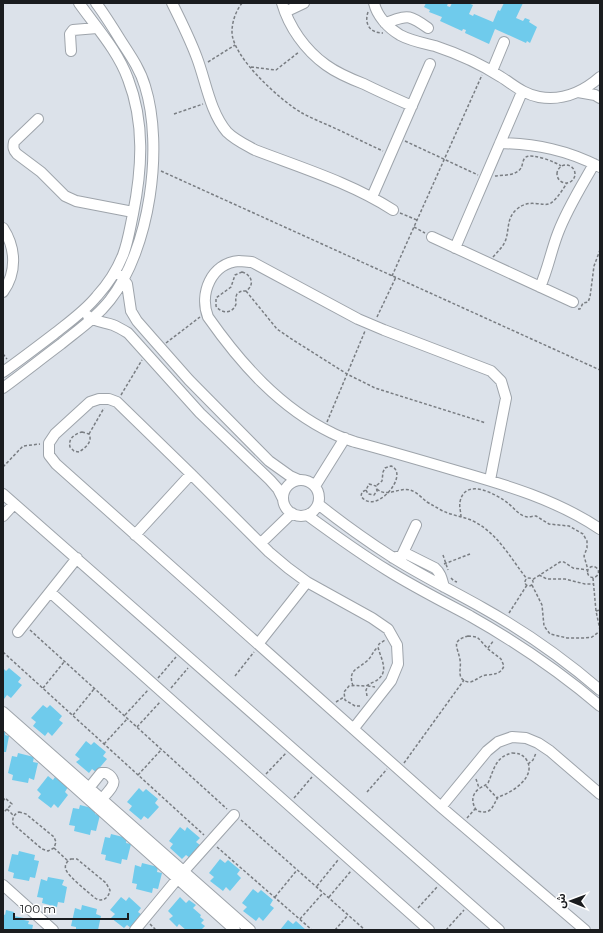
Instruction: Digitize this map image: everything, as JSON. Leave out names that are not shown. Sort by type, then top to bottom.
[{"type":"street","points":[[3,372],[84,311],[97,297],[116,270],[127,242],[138,178],[140,153],[140,128],[136,103],[128,78],[116,56],[79,3]]},
{"type":"street","points":[[3,388],[92,320],[110,300],[123,279],[142,233],[148,209],[154,133],[145,85],[137,66],[96,3]]},
{"type":"street","points":[[172,3],[184,27],[218,119],[228,132],[240,142],[255,150],[372,197],[393,210]]},
{"type":"street","points":[[304,3],[284,7],[294,32],[325,65],[345,76],[412,106]]},
{"type":"street","points":[[374,3],[375,8],[385,24],[400,35],[458,54],[488,69],[522,92],[538,97],[554,98],[578,92],[590,86],[600,77]]},
{"type":"street","points":[[385,24],[410,17],[415,18],[428,28]]},
{"type":"street","points":[[71,51],[70,34],[73,30],[97,28]]},
{"type":"street","points":[[488,69],[504,42]]},
{"type":"street","points":[[372,197],[430,64]]},
{"type":"street","points":[[455,248],[522,92]]},
{"type":"street","points":[[578,92],[595,95],[600,98]]},
{"type":"street","points":[[38,119],[14,142],[14,151],[17,154],[41,172],[68,198],[76,201],[133,212]]},
{"type":"street","points":[[500,143],[547,147],[570,153],[597,165],[566,214],[557,234],[546,274],[540,287]]},
{"type":"street","points":[[3,228],[9,236],[13,252],[13,268],[8,284],[3,292]]},
{"type":"street","points":[[432,237],[573,302]]},
{"type":"street","points":[[490,480],[506,398],[501,381],[491,371],[371,324],[252,262],[238,261],[225,265],[214,274],[207,285],[204,298],[208,318],[243,363],[266,387],[289,406],[324,429],[345,438],[490,480],[528,493],[599,526]]},
{"type":"street","points":[[84,311],[92,320],[104,321],[128,333],[200,413],[270,480],[278,489],[287,510],[302,516],[312,513],[318,504],[319,495],[315,486],[310,482],[299,480],[290,476],[269,461],[228,421],[160,348],[137,320],[132,311],[127,284],[116,270]]},
{"type":"street","points":[[354,728],[391,681],[398,664],[397,645],[388,629],[372,618],[307,582],[288,568],[113,401],[99,399],[90,402],[55,434],[49,444],[49,455],[56,464],[441,807],[585,930]]},
{"type":"street","points":[[315,486],[345,438]]},
{"type":"street","points":[[135,535],[191,474]]},
{"type":"street","points":[[283,499],[285,488],[289,484],[299,480]]},
{"type":"street","points":[[3,494],[499,930]]},
{"type":"street","points":[[3,516],[14,504]]},
{"type":"street","points":[[318,504],[350,529],[397,556],[444,587],[504,621],[555,655],[600,690]]},
{"type":"street","points":[[261,543],[292,513]]},
{"type":"street","points":[[307,515],[386,570],[498,633],[548,666],[600,706]]},
{"type":"street","points":[[397,556],[416,525]]},
{"type":"street","points":[[397,556],[407,554],[435,568],[441,576],[444,587]]},
{"type":"street","points":[[21,629],[77,558]]},
{"type":"street","points":[[259,645],[307,582]]},
{"type":"street","points":[[50,592],[429,930]]},
{"type":"street","points":[[3,712],[102,799],[107,810]]},
{"type":"street","points":[[3,723],[107,810],[181,875],[250,930]]},
{"type":"street","points":[[441,807],[487,751],[498,742],[512,737],[526,738],[538,743],[550,751],[600,794]]},
{"type":"street","points":[[89,788],[101,773],[106,773],[113,779],[114,782],[102,799]]},
{"type":"street","points":[[135,930],[234,815]]},
{"type":"street","points":[[181,875],[235,930]]},
{"type":"street","points":[[3,885],[53,930]]},
{"type":"path","points":[[238,3],[241,4],[236,12],[232,24],[233,40],[238,50],[251,67],[273,91],[303,113],[391,155]]},
{"type":"path","points":[[200,68],[235,45]]},
{"type":"path","points":[[251,67],[276,70],[306,46]]},
{"type":"path","points":[[392,276],[444,159],[488,69]]},
{"type":"path","points":[[174,114],[212,101]]},
{"type":"path","points":[[398,137],[485,178],[490,176],[513,174],[521,169],[524,159],[527,156],[557,162],[561,166]]},
{"type":"path","points":[[488,263],[504,243],[510,218],[516,210],[525,204],[547,204],[552,202],[567,183],[573,179],[574,171],[569,165],[561,166],[558,169],[557,177],[563,182],[567,183]]},
{"type":"path","points":[[152,167],[600,370]]},
{"type":"path","points":[[393,210],[417,220]]},
{"type":"path","points":[[414,227],[432,237]]},
{"type":"path","points":[[573,302],[576,309],[580,309],[583,303],[588,302],[594,266],[600,250]]},
{"type":"path","points":[[242,272],[247,274],[252,280],[251,286],[246,291],[238,293],[235,306],[231,310],[224,313],[216,306],[216,298],[231,287],[235,275],[238,273],[242,272]]},
{"type":"path","points":[[324,429],[347,374],[396,277]]},
{"type":"path","points":[[246,291],[277,329],[347,374],[382,391],[486,423]]},
{"type":"path","points":[[160,348],[206,312]]},
{"type":"path","points":[[89,434],[82,432],[72,437],[69,445],[72,450],[79,452],[85,448],[90,440],[89,434],[146,354]]},
{"type":"path","points":[[3,467],[23,446],[49,444]]},
{"type":"path","points":[[389,466],[393,467],[397,471],[398,477],[387,493],[379,501],[370,502],[364,500],[361,496],[362,492],[366,490],[370,484],[376,486],[382,481],[385,468],[389,466]]},
{"type":"path","points":[[366,490],[368,494],[372,496],[376,494],[376,486]]},
{"type":"path","points":[[377,489],[380,492],[387,493],[402,489],[410,490],[443,511],[461,518],[469,519],[491,533],[507,551],[527,578],[532,580]]},
{"type":"path","points":[[461,518],[460,504],[462,495],[470,490],[477,489],[485,491],[510,505],[522,516],[536,516],[549,524],[569,526],[583,534],[587,541],[587,548],[584,556],[588,574],[593,578],[596,611],[600,630],[592,637],[585,638],[567,638],[550,634],[544,626],[542,605],[532,585],[532,580]]},
{"type":"path","points":[[435,568],[470,554]]},
{"type":"path","points":[[443,555],[448,571]]},
{"type":"path","points":[[532,580],[560,562],[564,562],[573,568],[588,570]]},
{"type":"path","points":[[588,570],[591,566],[598,569],[598,576],[593,578]]},
{"type":"path","points":[[539,575],[547,579],[565,579],[585,584],[594,584]]},
{"type":"path","points":[[451,578],[457,582]]},
{"type":"path","points":[[504,621],[527,585],[525,582],[527,578]]},
{"type":"path","points":[[527,585],[532,585]]},
{"type":"path","points":[[596,611],[600,610]]},
{"type":"path","points":[[21,629],[64,662],[95,689],[234,815],[365,930]]},
{"type":"path","points":[[488,649],[498,633]]},
{"type":"path","points":[[472,636],[479,638],[488,649],[501,659],[504,666],[497,674],[481,676],[474,681],[464,680],[459,673],[461,662],[456,648],[458,642],[463,637],[472,636]]},
{"type":"path","points":[[352,686],[351,677],[358,666],[371,656],[373,651],[378,648],[382,641],[392,637]]},
{"type":"path","points":[[236,676],[259,645]]},
{"type":"path","points":[[366,699],[368,686],[379,678],[383,672],[382,658],[378,648]]},
{"type":"path","points":[[3,652],[211,841],[312,930]]},
{"type":"path","points":[[43,688],[64,662]]},
{"type":"path","points":[[367,792],[396,766],[464,680]]},
{"type":"path","points":[[362,705],[356,706],[345,700],[344,692],[349,686],[386,688]]},
{"type":"path","points":[[72,715],[95,689]]},
{"type":"path","points":[[104,744],[128,719]]},
{"type":"path","points":[[528,764],[536,755],[538,743]]},
{"type":"path","points":[[260,780],[291,748]]},
{"type":"path","points":[[138,775],[162,750]]},
{"type":"path","points":[[514,752],[525,758],[529,770],[527,775],[511,792],[497,798],[494,806],[490,810],[482,812],[476,809],[473,804],[473,796],[479,788],[486,786],[490,781],[494,766],[502,758],[514,752]]},
{"type":"path","points":[[288,804],[318,771]]},
{"type":"path","points":[[486,786],[497,798]]},
{"type":"path","points":[[3,801],[5,798],[12,804],[3,814]]},
{"type":"path","points":[[7,809],[14,816]]},
{"type":"path","points":[[462,824],[476,809]]},
{"type":"path","points":[[19,812],[26,814],[54,836],[56,842],[54,848],[48,851],[42,849],[13,824],[12,820],[14,816],[19,812]]},
{"type":"path","points":[[54,848],[68,861]]},
{"type":"path","points":[[316,887],[343,854]]},
{"type":"path","points":[[71,859],[77,859],[106,883],[110,890],[108,896],[102,900],[95,898],[66,870],[65,866],[68,861],[71,859]]},
{"type":"path","points":[[328,898],[356,865]]},
{"type":"path","points":[[275,898],[297,870]]},
{"type":"path","points":[[412,915],[442,881]]},
{"type":"path","points":[[300,919],[323,893]]},
{"type":"path","points":[[446,930],[469,905]]},
{"type":"path","points":[[335,930],[348,914]]},
{"type":"building","points":[[426,3],[448,3],[447,6],[450,7],[452,3],[468,3],[473,5],[469,14],[473,16],[474,14],[493,22],[498,10],[500,11],[504,3],[523,3],[516,18],[523,21],[525,18],[530,20],[529,22],[537,27],[530,43],[527,41],[526,43],[495,29],[489,44],[465,33],[466,30],[463,29],[462,31],[440,21],[442,17],[429,12],[430,10],[424,7]]},
{"type":"building","points":[[3,668],[6,671],[9,668],[21,678],[18,682],[22,685],[11,698],[7,695],[4,699],[3,698]]},
{"type":"building","points":[[43,705],[47,708],[50,705],[62,716],[59,720],[63,723],[52,736],[48,732],[45,736],[33,726],[36,722],[31,718]]},
{"type":"building","points":[[3,729],[6,730],[5,735],[9,736],[6,752],[3,752]]},
{"type":"building","points":[[86,741],[91,745],[94,742],[106,752],[103,756],[107,759],[96,772],[92,769],[89,773],[76,762],[80,759],[75,755]]},
{"type":"building","points":[[18,753],[34,757],[33,762],[38,763],[34,780],[29,778],[28,783],[12,780],[13,775],[8,773],[12,756],[17,757]]},
{"type":"building","points":[[48,776],[53,780],[55,777],[68,787],[65,792],[68,795],[58,808],[54,804],[51,808],[38,798],[41,794],[37,790]]},
{"type":"building","points":[[139,788],[143,792],[146,789],[158,799],[155,803],[159,807],[148,819],[144,816],[141,820],[129,810],[132,806],[127,802]]},
{"type":"building","points":[[80,805],[96,809],[95,814],[100,815],[96,831],[91,830],[90,835],[74,831],[75,826],[69,825],[73,808],[79,809]]},
{"type":"building","points":[[180,827],[185,831],[187,827],[200,838],[196,842],[200,845],[190,858],[186,855],[182,859],[170,848],[173,844],[169,841]]},
{"type":"building","points":[[111,834],[127,838],[126,843],[131,844],[127,860],[122,859],[121,864],[105,860],[106,855],[101,854],[105,837],[110,838]]},
{"type":"building","points":[[19,851],[35,855],[34,860],[39,861],[35,878],[30,877],[29,881],[13,878],[14,873],[8,871],[12,854],[18,855]]},
{"type":"building","points":[[220,859],[225,863],[228,860],[240,870],[237,874],[241,878],[230,891],[226,887],[223,891],[210,881],[214,877],[209,873]]},
{"type":"building","points":[[142,863],[158,867],[157,872],[162,873],[158,889],[153,888],[152,893],[136,889],[137,884],[132,883],[135,865],[141,867]]},
{"type":"building","points":[[48,877],[64,880],[62,885],[67,887],[64,903],[58,902],[57,907],[42,903],[43,898],[37,897],[41,879],[47,881]]},
{"type":"building","points":[[253,889],[258,893],[261,890],[273,900],[270,905],[274,908],[263,921],[259,917],[256,921],[243,911],[247,907],[242,903]]},
{"type":"building","points":[[121,897],[126,901],[129,897],[141,908],[138,912],[142,915],[131,928],[127,925],[124,928],[111,918],[115,914],[110,910]]},
{"type":"building","points":[[180,897],[186,903],[189,900],[196,905],[193,908],[204,920],[201,923],[205,926],[201,930],[186,930],[179,924],[177,927],[169,919],[173,916],[168,911]]},
{"type":"building","points":[[82,905],[97,909],[96,914],[101,916],[98,930],[76,930],[76,927],[71,926],[75,908],[81,910]]},
{"type":"building","points":[[6,910],[14,912],[14,916],[24,918],[24,920],[29,921],[28,924],[33,925],[32,930],[3,930],[3,914],[5,915]]},
{"type":"building","points":[[288,920],[293,924],[296,921],[306,930],[280,930]]}]
